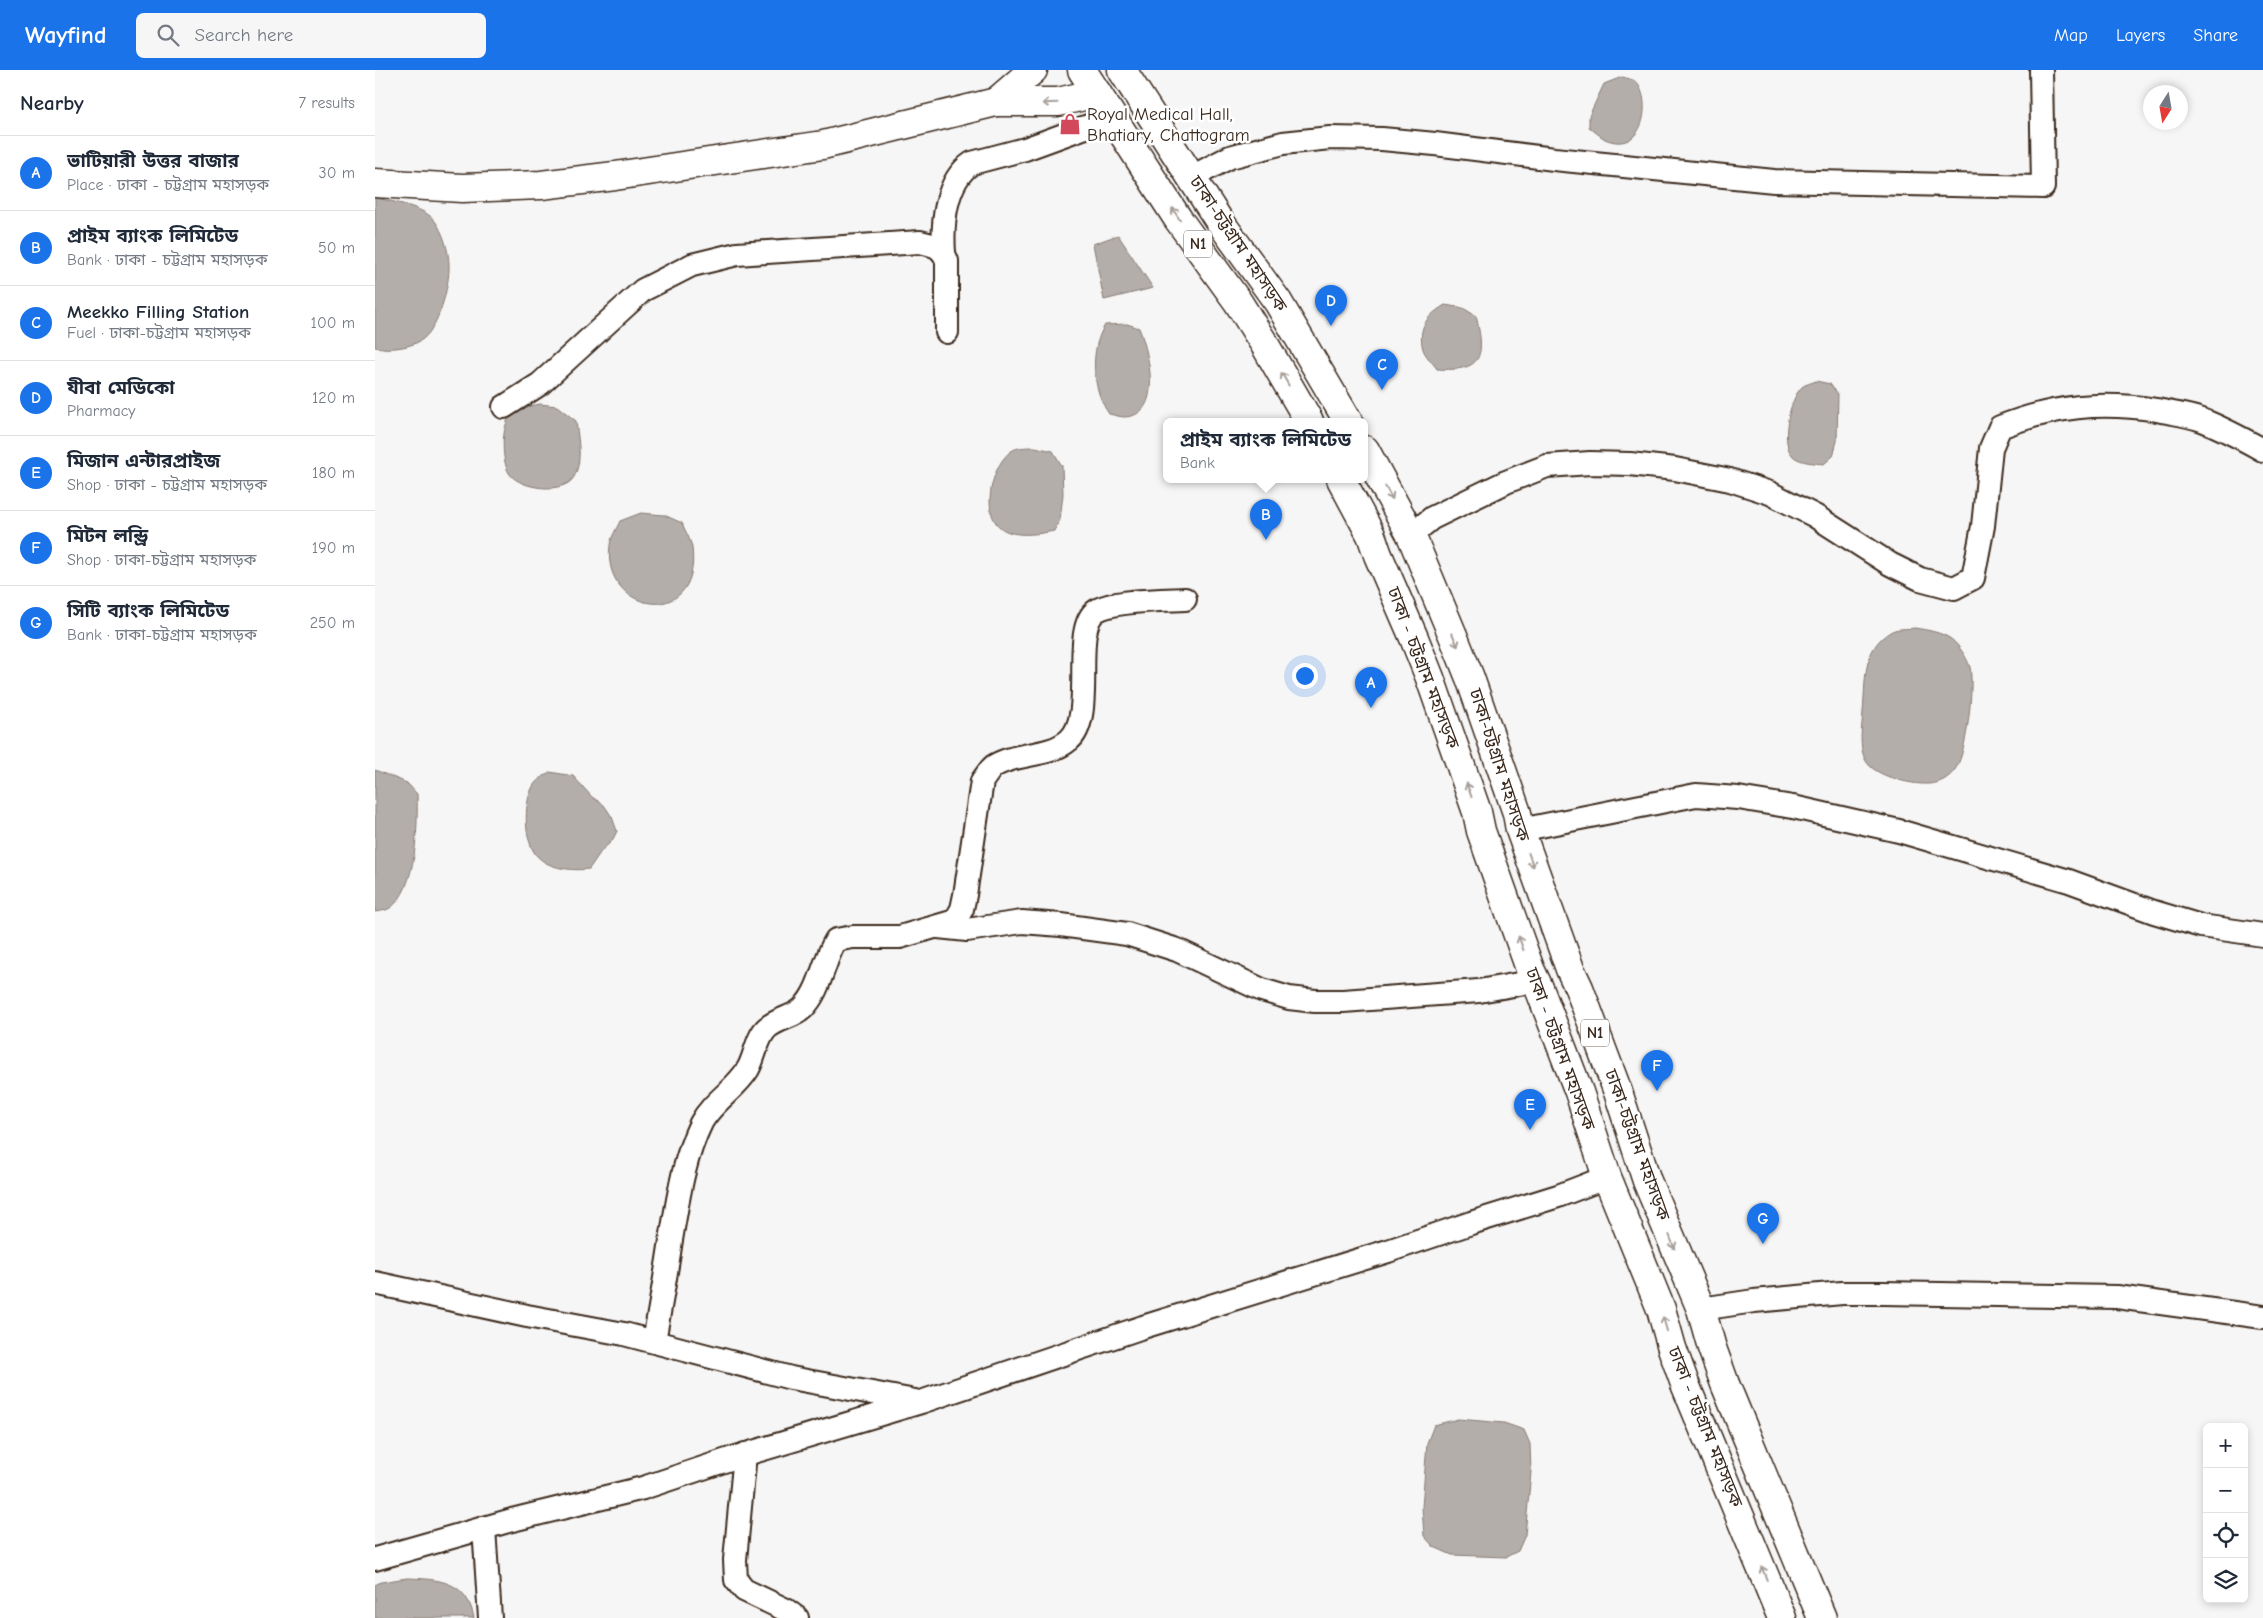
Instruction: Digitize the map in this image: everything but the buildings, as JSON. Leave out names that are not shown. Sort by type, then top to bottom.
[{"type":"main road","points":[[996,102],[1033,70]]},
{"type":"main road","name":"N1","points":[[1082,70],[1178,219],[1238,302],[1307,418]]},
{"type":"main road","name":"ঢাকা-চট্টগ্রাম মহাসড়ক","points":[[1122,70],[1193,177],[1218,219],[1278,302],[1347,418]]},
{"type":"main road","points":[[375,182],[462,188],[541,185],[615,176],[823,145],[996,102],[1058,102],[1097,93]]},
{"type":"main road","name":"ঢাকা-চট্টগ্রাম মহাসড়ক","points":[[1368,456],[1411,535],[1471,678],[1517,813],[1520,830],[1570,970],[1579,988],[1618,1092],[1647,1181],[1701,1309],[1711,1348],[1725,1384],[1822,1618]]},
{"type":"main road","name":"ঢাকা - চট্টগ্রাম মহাসড়ক","points":[[1343,483],[1371,535],[1430,678],[1477,812],[1481,830],[1579,1092],[1607,1177],[1661,1309],[1685,1384],[1782,1618]]},
{"type":"street","points":[[1193,177],[1230,157],[1283,143],[1330,138],[1382,139],[1435,144],[1774,181],[2043,187],[2041,70]]},
{"type":"street","points":[[944,253],[945,223],[952,190],[966,167],[972,163],[1025,149],[1113,117]]},
{"type":"street","points":[[504,407],[540,384],[643,290],[692,265],[737,254],[920,242],[937,245],[944,253],[947,261],[947,332]]},
{"type":"street","points":[[1411,535],[1432,518],[1506,482],[1547,466],[1590,463],[1639,465],[1675,469],[1721,478],[1770,493],[1815,516],[1890,564],[1920,579],[1953,588],[1973,578],[1977,564],[1989,478],[1991,448],[2000,427],[2031,415],[2076,406],[2126,405],[2201,420],[2238,436],[2263,450]]},
{"type":"street","points":[[654,1341],[679,1190],[689,1155],[702,1122],[749,1068],[766,1029],[777,1021],[792,1016],[803,1008],[811,997],[827,954],[837,940],[853,937],[900,937],[955,921],[962,909],[983,781],[993,767],[1010,759],[1055,748],[1069,741],[1078,730],[1082,714],[1083,657],[1087,619],[1096,610],[1116,605],[1185,599]]},
{"type":"street","points":[[1520,830],[1696,795],[1738,798],[1793,807],[1899,831],[2069,881],[2135,906],[2201,926],[2263,935]]},
{"type":"street","points":[[937,927],[967,930],[1022,922],[1127,934],[1177,950],[1262,990],[1289,998],[1315,1001],[1343,1001],[1479,991],[1536,981]]},
{"type":"street","points":[[375,1559],[484,1528],[635,1490],[745,1454],[921,1402],[1143,1327],[1387,1252],[1471,1222],[1558,1196],[1607,1177]]},
{"type":"street","points":[[375,1283],[654,1341],[791,1378],[921,1402]]},
{"type":"street","points":[[1701,1309],[1753,1301],[1842,1293],[1883,1293],[2117,1297],[2263,1317]]},
{"type":"street","points":[[745,1454],[735,1560],[736,1580],[745,1590],[786,1610],[797,1618]]},
{"type":"street","points":[[484,1528],[490,1618]]},
{"type":"shaded area","points":[[1622,77],[1636,82],[1641,90],[1644,101],[1644,112],[1636,133],[1629,140],[1618,142],[1605,139],[1589,127],[1589,116],[1604,84]]},
{"type":"shaded area","points":[[375,198],[407,205],[430,216],[441,231],[448,254],[449,274],[442,307],[437,318],[426,336],[420,341],[404,347],[375,347]]},
{"type":"shaded area","points":[[1118,235],[1153,288],[1104,300],[1093,244]]},
{"type":"shaded area","points":[[1445,305],[1463,308],[1476,316],[1480,352],[1472,364],[1463,368],[1437,369],[1423,349],[1422,334],[1425,322]]},
{"type":"shaded area","points":[[1127,324],[1139,328],[1149,365],[1150,380],[1149,394],[1145,405],[1137,414],[1125,417],[1109,414],[1103,404],[1096,382],[1095,358],[1096,346],[1105,325]]},
{"type":"shaded area","points":[[1816,381],[1830,384],[1838,394],[1837,441],[1833,456],[1824,464],[1797,459],[1790,451],[1787,443],[1787,422],[1793,401],[1802,387]]},
{"type":"shaded area","points":[[540,404],[557,406],[576,421],[579,449],[577,470],[569,483],[552,488],[531,486],[514,479],[506,467],[503,452],[505,427],[511,415],[517,410]]},
{"type":"shaded area","points":[[1035,447],[1053,451],[1062,466],[1063,494],[1060,520],[1054,531],[1020,534],[1006,531],[995,521],[991,511],[991,488],[994,476],[999,465],[1013,450]]},
{"type":"shaded area","points":[[641,513],[664,515],[682,523],[692,548],[691,574],[682,592],[668,601],[651,603],[634,598],[620,586],[611,568],[610,545],[620,521]]},
{"type":"shaded area","points":[[1915,628],[1938,633],[1951,639],[1967,660],[1971,676],[1969,719],[1960,760],[1951,775],[1944,780],[1932,784],[1903,781],[1877,771],[1866,761],[1861,743],[1865,678],[1870,656],[1882,638],[1892,631]]},
{"type":"shaded area","points":[[375,770],[407,783],[417,794],[417,807],[414,856],[406,887],[399,899],[390,908],[375,912]]},
{"type":"shaded area","points":[[550,772],[573,776],[592,797],[604,805],[612,817],[617,831],[612,841],[602,850],[589,869],[576,870],[555,867],[538,857],[529,841],[526,819],[529,797],[537,781]]},
{"type":"shaded area","points":[[1458,1419],[1504,1423],[1524,1430],[1530,1444],[1531,1472],[1525,1535],[1518,1551],[1506,1557],[1452,1555],[1434,1547],[1424,1536],[1422,1507],[1427,1443],[1434,1425]]},
{"type":"shaded area","points":[[407,1578],[430,1579],[450,1584],[465,1596],[474,1618],[375,1618],[375,1585],[381,1582]]},
{"type":"place","name":"Royal Medical Hall, Bhatiary, Chattogram","points":[[1070,124]]},
{"type":"place","name":"যীবা মেডিকো","points":[[1331,326]]},
{"type":"place","name":"Meekko Filling Station","points":[[1382,390]]},
{"type":"place","name":"প্রাইম ব্যাংক লিমিটেড","points":[[1266,540]]},
{"type":"place","name":"ভাটিয়ারী উত্তর বাজার","points":[[1371,708]]},
{"type":"place","name":"মিটন লন্ড্রি","points":[[1657,1091]]},
{"type":"place","name":"মিজান এন্টারপ্রাইজ","points":[[1530,1130]]},
{"type":"place","name":"সিটি ব্যাংক লিমিটেড","points":[[1763,1244]]}]
